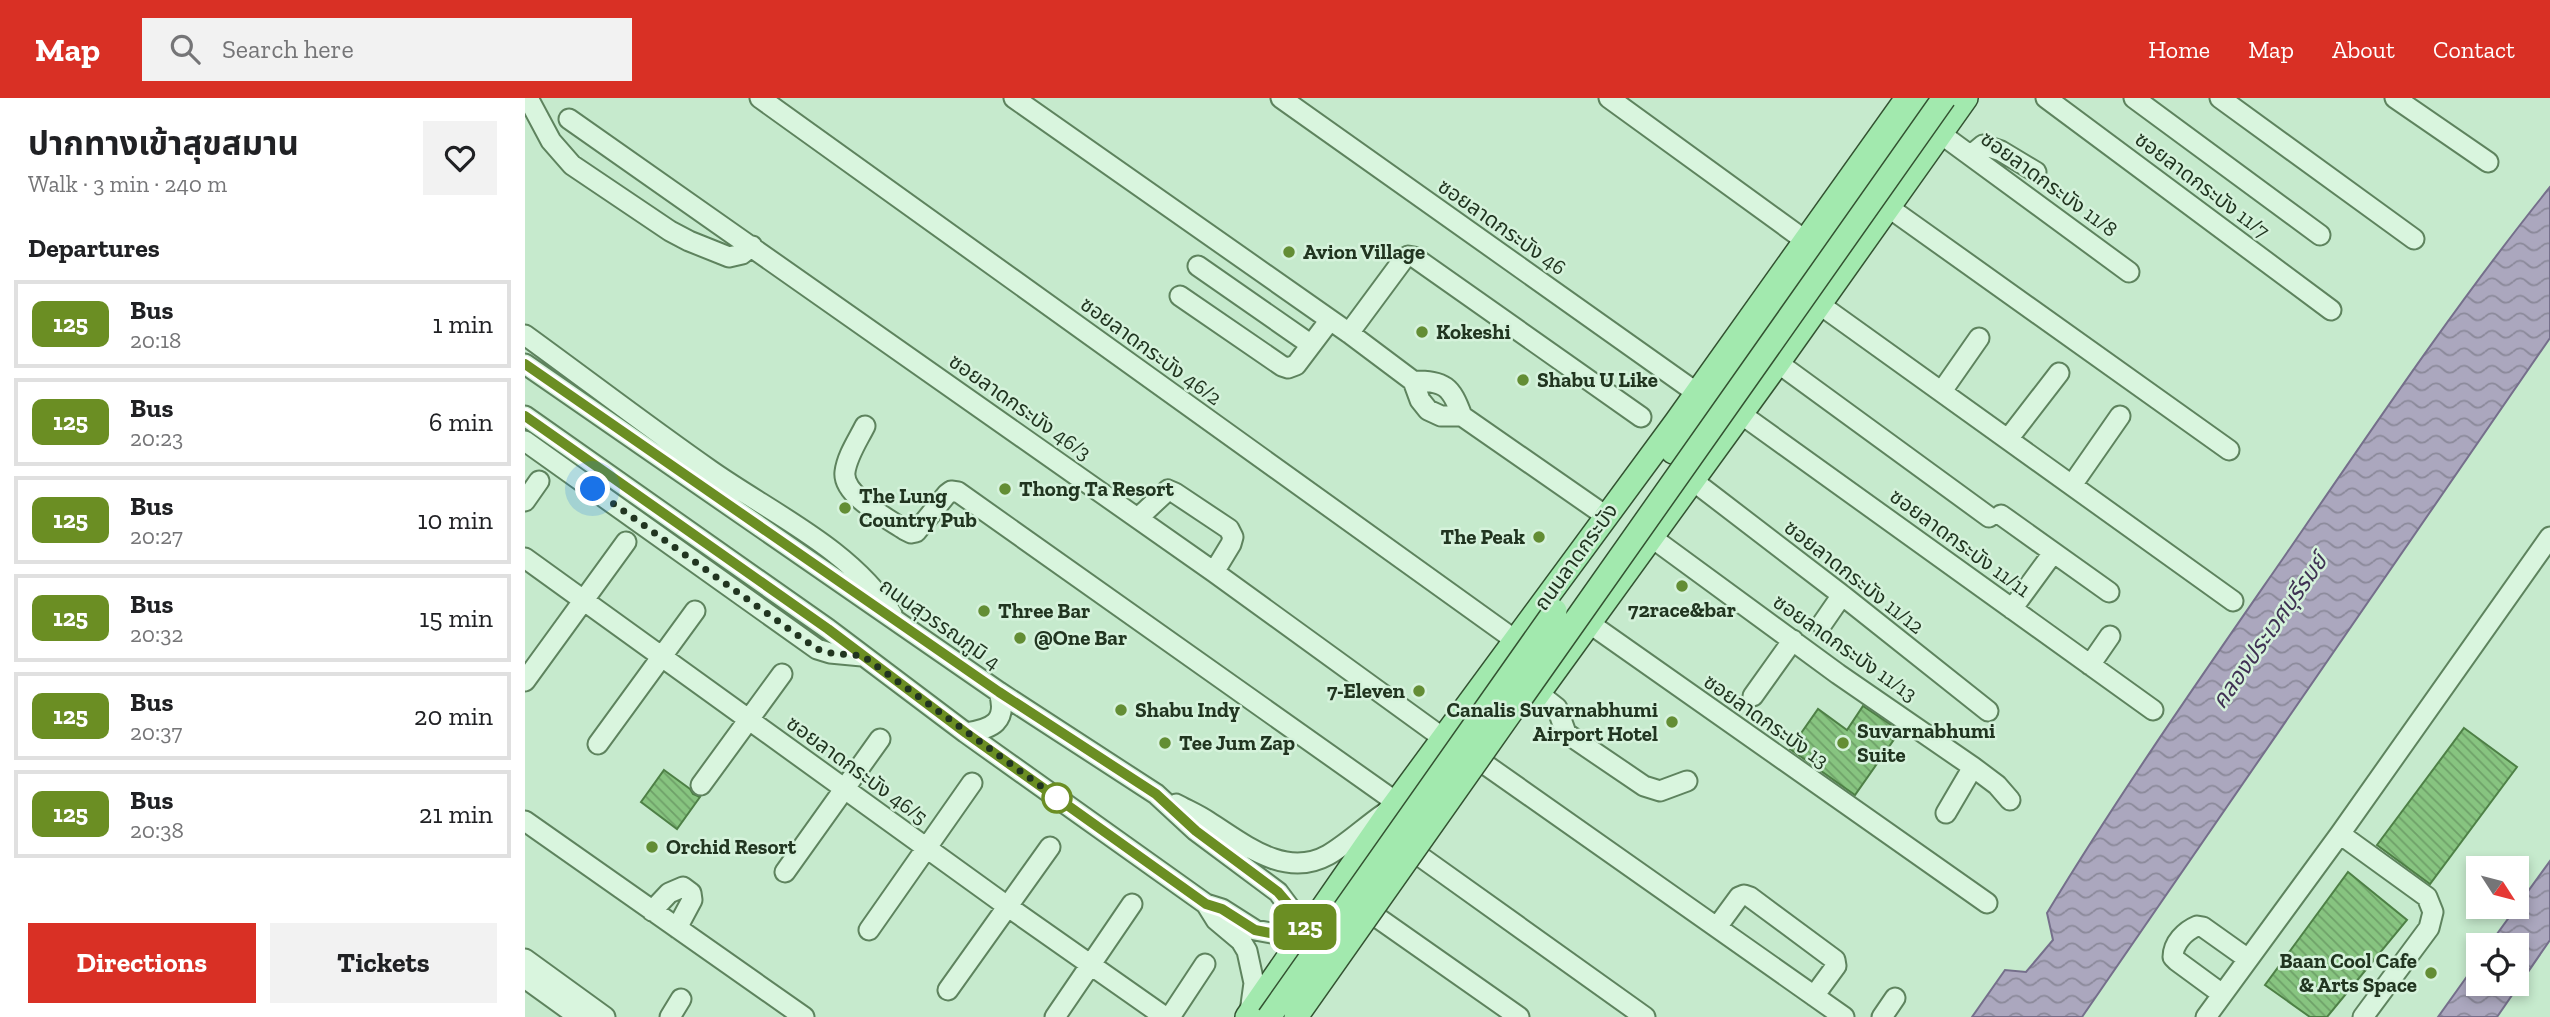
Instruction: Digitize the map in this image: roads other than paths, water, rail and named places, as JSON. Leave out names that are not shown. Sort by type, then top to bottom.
[{"type":"main road","name":"ถนนลาดกระบัง","points":[[1255,1016],[1393,806],[1697,393],[1907,98]]},
{"type":"main road","points":[[1255,1016],[1720,389],[1930,98]]},
{"type":"main road","points":[[1296,1017],[1944,98]]},
{"type":"main road","points":[[1310,1017],[1486,765],[1778,363],[1966,98]]},
{"type":"street","points":[[528,98],[551,141],[572,165],[670,231],[729,257],[742,254],[752,246]]},
{"type":"street","name":"ซอยลาดกระบัง 46/2","points":[[760,98],[1515,640]]},
{"type":"street","points":[[1014,98],[1349,333],[1413,381],[1420,400],[1428,410],[1441,416],[1462,416],[1606,516]]},
{"type":"street","name":"ซอยลาดกระบัง 46","points":[[1281,98],[1697,393]]},
{"type":"street","points":[[1609,98],[1806,241]]},
{"type":"street","name":"ซอยลาดกระบัง 11/7","points":[[2046,98],[2332,310]]},
{"type":"street","points":[[2134,98],[2320,234]]},
{"type":"street","points":[[2220,98],[2414,239]]},
{"type":"street","points":[[2395,98],[2488,162]]},
{"type":"street","name":"ซอยลาดกระบัง 46/3","points":[[569,119],[1138,518],[1443,738]]},
{"type":"street","name":"ซอยลาดกระบัง 11/8","points":[[1941,134],[2129,272]]},
{"type":"street","points":[[1972,155],[1983,145],[1992,147],[2036,172]]},
{"type":"street","points":[[1888,207],[2229,450]]},
{"type":"street","points":[[1349,333],[1403,260],[1408,256],[1414,257],[1641,417]]},
{"type":"street","points":[[1198,266],[1310,344]]},
{"type":"street","points":[[1179,296],[1288,368],[1296,365],[1330,320]]},
{"type":"street","points":[[1819,304],[2233,601]]},
{"type":"street","points":[[525,335],[711,471],[842,559],[878,592],[896,621]]},
{"type":"street","points":[[1942,391],[1979,338]]},
{"type":"street","points":[[1778,363],[1995,516],[2109,592]]},
{"type":"street","name":"ถนนสุวรรณภูมิ 4","points":[[525,364],[999,692],[1156,794],[1196,831],[1278,892],[1306,937],[1315,961],[1314,983],[1302,1017]]},
{"type":"street","points":[[2008,439],[2059,373]]},
{"type":"street","points":[[1413,381],[1433,381],[1446,386],[1455,397],[1462,416]]},
{"type":"street","name":"ซอยลาดกระบัง 11/11","points":[[1741,414],[2153,710]]},
{"type":"street","points":[[525,416],[660,510],[1206,904],[1222,909],[1255,930],[1335,943],[1373,926],[1519,1017]]},
{"type":"street","points":[[2072,485],[2120,416]]},
{"type":"street","points":[[865,426],[847,462],[845,482],[851,492],[911,533],[916,533],[947,494],[951,491],[958,492],[1393,806],[1328,855],[1311,862],[1287,862],[1263,855],[1206,819],[1156,794]]},
{"type":"street","points":[[525,440],[817,649],[863,656]]},
{"type":"street","name":"ซอยลาดกระบัง 11/12","points":[[1692,480],[1988,711]]},
{"type":"street","points":[[525,501],[539,481]]},
{"type":"street","points":[[1138,518],[1168,490],[1229,529],[1233,537],[1231,544],[1214,572]]},
{"type":"street","name":"ซอยลาดกระบัง 11/13","points":[[1651,537],[1838,674],[1973,767],[1997,785],[2010,800]]},
{"type":"street","points":[[2206,1017],[2340,834],[2550,537]]},
{"type":"street","points":[[525,681],[626,542]]},
{"type":"street","points":[[2012,609],[2053,553]]},
{"type":"street","name":"ซอยลาดกระบัง 46/5","points":[[525,558],[925,848],[1167,1017]]},
{"type":"street","points":[[1822,624],[1842,595]]},
{"type":"street","points":[[598,744],[695,611]]},
{"type":"street","name":"ซอยลาดกระบัง 13","points":[[1589,623],[1987,903]]},
{"type":"street","points":[[2090,665],[2110,636]]},
{"type":"street","points":[[1753,696],[1793,640]]},
{"type":"street","points":[[701,785],[782,674]]},
{"type":"street","points":[[966,733],[987,730],[995,723],[1001,713],[999,692]]},
{"type":"street","points":[[1538,693],[1557,708],[1566,733],[1644,786],[1660,791],[1687,781]]},
{"type":"street","points":[[785,872],[880,739]]},
{"type":"street","points":[[1486,765],[1844,1017]]},
{"type":"street","points":[[1946,813],[1973,767]]},
{"type":"street","points":[[869,930],[972,783]]},
{"type":"street","points":[[525,821],[804,1017]]},
{"type":"street","points":[[2340,834],[2427,897],[2433,912],[2429,928],[2363,1017]]},
{"type":"street","points":[[948,990],[1050,847]]},
{"type":"street","points":[[1421,857],[1645,1017]]},
{"type":"street","points":[[652,911],[669,893],[683,887],[691,893],[692,900],[677,928]]},
{"type":"street","points":[[1717,927],[1739,897],[1750,897],[1760,904],[1836,960],[1836,966],[1814,996]]},
{"type":"street","points":[[1055,1017],[1132,904]]},
{"type":"street","points":[[1206,904],[1216,920],[1241,941],[1247,951],[1254,983],[1255,1016]]},
{"type":"street","points":[[2222,994],[2173,957],[2174,946],[2186,932],[2197,926],[2203,927],[2248,958]]},
{"type":"street","points":[[525,959],[605,1017]]},
{"type":"street","points":[[1167,1017],[1205,964]]},
{"type":"street","points":[[525,978],[579,1017]]},
{"type":"street","points":[[1882,1017],[1895,998]]},
{"type":"street","points":[[670,1017],[681,999]]},
{"type":"water","name":"คลองประเวศบุรีรมย์","points":[[2550,187],[2550,338],[2082,1017],[1972,1017],[2005,970],[2026,972],[2053,940],[2047,913],[2133,778],[2414,369],[2480,277]]},
{"type":"water","points":[[2550,861],[2550,940],[2529,971],[2529,933],[2498,933],[2508,919],[2529,919],[2529,890]]},
{"type":"water","points":[[2466,978],[2466,996],[2511,996],[2497,1017],[2438,1017]]},
{"type":"place","name":"Avion Village","points":[[1289,252]]},
{"type":"place","name":"Kokeshi","points":[[1422,332]]},
{"type":"place","name":"Shabu U Like","points":[[1523,380]]},
{"type":"place","name":"Thong Ta Resort","points":[[1005,489]]},
{"type":"place","name":"The Lung Country Pub","points":[[845,508]]},
{"type":"place","name":"The Peak","points":[[1539,537]]},
{"type":"place","name":"72race&bar","points":[[1682,586]]},
{"type":"place","name":"Three Bar","points":[[984,611]]},
{"type":"place","name":"@One Bar","points":[[1020,638]]},
{"type":"place","name":"7-Eleven","points":[[1419,691]]},
{"type":"place","name":"Shabu Indy","points":[[1121,710]]},
{"type":"place","name":"Canalis Suvarnabhumi Airport Hotel","points":[[1672,722]]},
{"type":"place","name":"Tee Jum Zap","points":[[1165,743]]},
{"type":"place","name":"Suvarnabhumi Suite","points":[[1843,743]]},
{"type":"place","name":"Orchid Resort","points":[[652,847]]},
{"type":"place","name":"Baan Cool Cafe & Arts Space","points":[[2431,973]]}]
